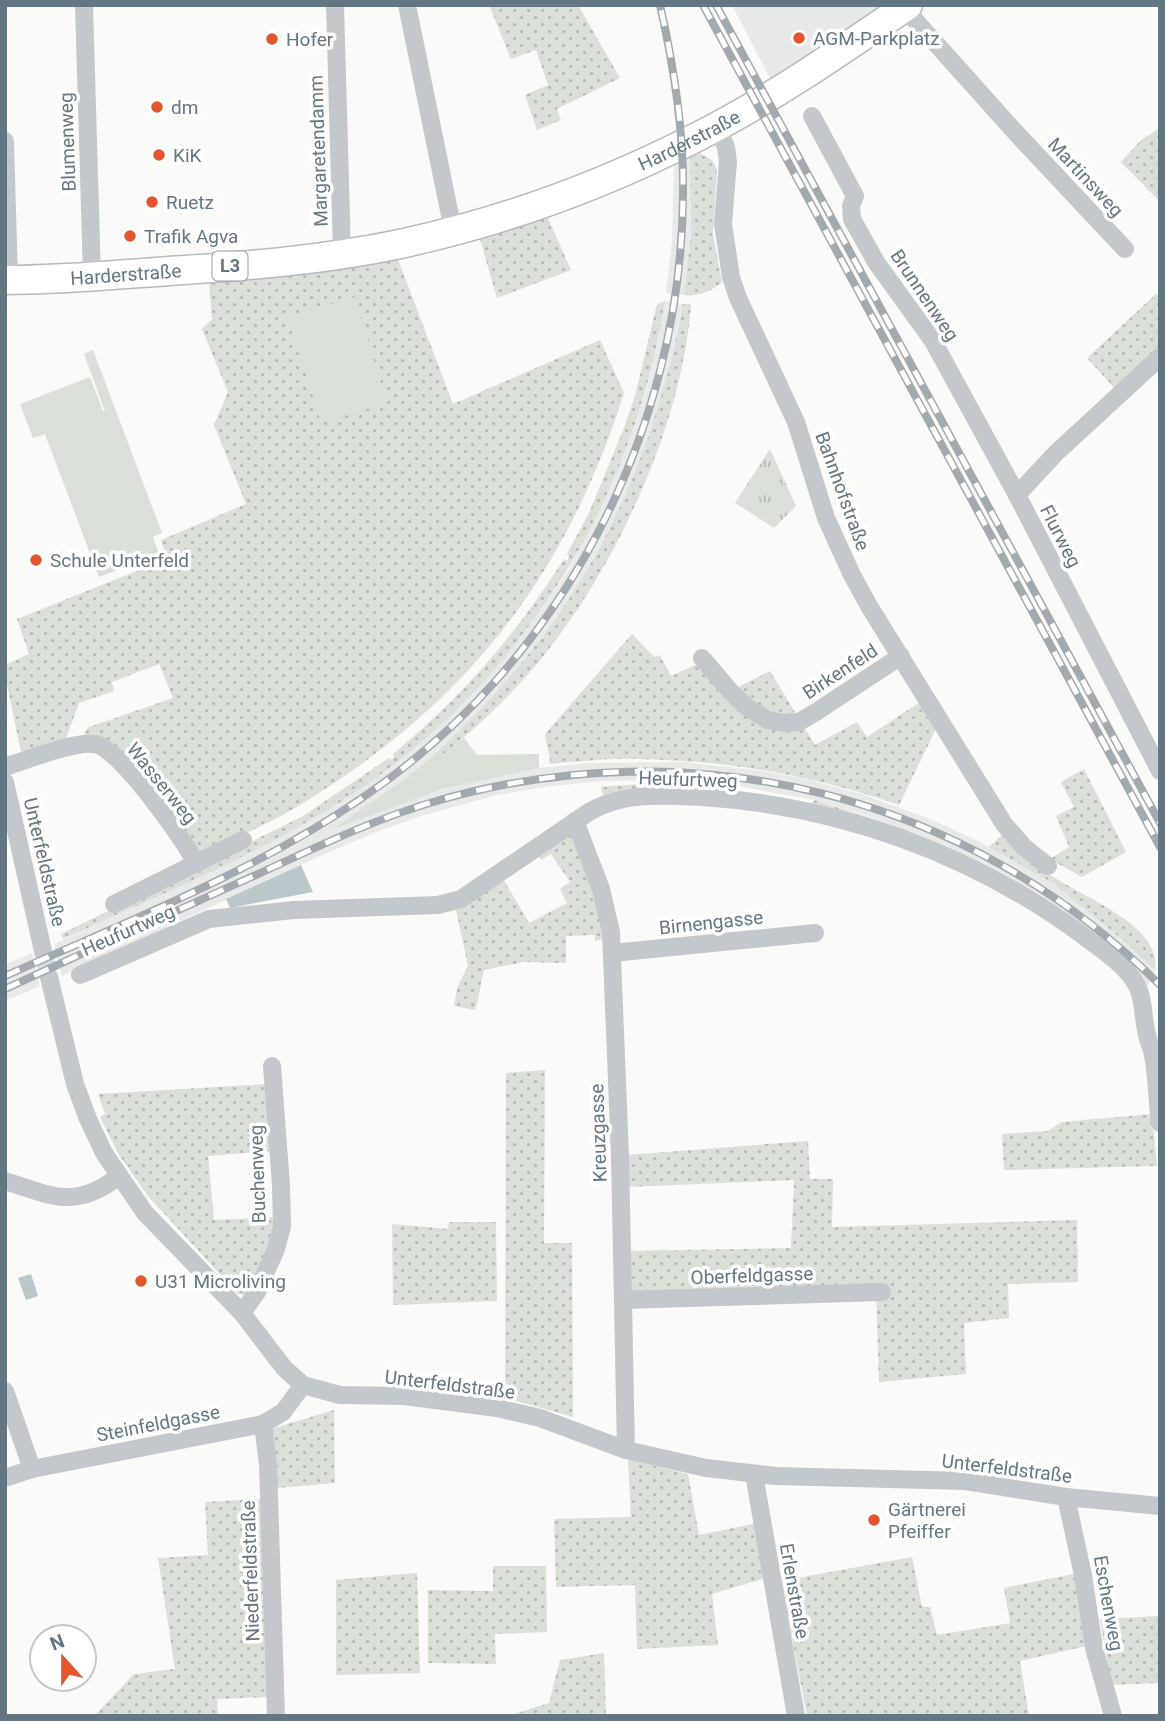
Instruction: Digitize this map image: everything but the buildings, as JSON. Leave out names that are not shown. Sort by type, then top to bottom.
[{"type":"main road","name":"Harderstraße","points":[[7,280],[92,277],[282,262],[400,244],[506,216],[592,184],[717,127],[815,68],[906,7]]},
{"type":"street","name":"Blumenweg","points":[[84,5],[92,277]]},
{"type":"street","name":"Margaretendamm","points":[[335,5],[342,253]]},
{"type":"street","points":[[407,5],[453,230]]},
{"type":"street","name":"Harderstraße","points":[[906,7],[1016,133]]},
{"type":"street","name":"Brunnenweg","points":[[812,116],[855,196],[851,206],[852,219],[876,262],[933,341],[1017,495]]},
{"type":"street","name":"Bahnhofstraße","points":[[717,127],[726,147],[728,162],[723,224],[733,284],[796,422],[821,504],[840,550],[860,590],[1004,824],[1024,847],[1048,866]]},
{"type":"street","name":"Martinsweg","points":[[1016,133],[1125,249]]},
{"type":"street","points":[[5,141],[7,280]]},
{"type":"street","name":"Flurweg","points":[[1160,357],[1056,453],[1017,495],[1160,771]]},
{"type":"street","name":"Birkenfeld","points":[[702,658],[748,708],[768,720],[784,723],[799,722],[901,656]]},
{"type":"street","name":"Wasserweg","points":[[5,766],[71,746],[98,744],[123,764],[164,814],[196,864]]},
{"type":"street","name":"Unterfeldstraße","points":[[5,782],[43,951]]},
{"type":"street","name":"Heufurtweg","points":[[80,975],[209,919],[295,910],[438,905],[461,899],[598,806],[622,799],[672,796],[710,798],[830,817],[925,847],[1004,883],[1071,927],[1119,964],[1134,980],[1140,993],[1146,1033],[1152,1049],[1160,1124]]},
{"type":"street","name":"Kreuzgasse","points":[[575,821],[607,910],[612,953],[620,1156],[626,1450]]},
{"type":"street","points":[[114,904],[243,840]]},
{"type":"street","name":"Birnengasse","points":[[612,953],[815,933]]},
{"type":"street","name":"Unterfeldstraße","points":[[49,977],[77,1091],[93,1131],[119,1176],[158,1227],[242,1313],[284,1368],[303,1385],[340,1395],[404,1396],[497,1408],[540,1418],[626,1450],[706,1468],[754,1474],[965,1481],[1066,1497],[1160,1506]]},
{"type":"street","name":"Buchenweg","points":[[242,1313],[257,1292],[276,1249],[282,1227],[272,1066]]},
{"type":"street","points":[[5,1181],[58,1197],[72,1197],[92,1194],[119,1176]]},
{"type":"street","name":"Oberfeldgasse","points":[[623,1300],[882,1292]]},
{"type":"street","name":"Steinfeldgasse","points":[[5,1478],[32,1469],[263,1424],[283,1412],[303,1385]]},
{"type":"street","points":[[5,1391],[32,1469]]},
{"type":"street","name":"Niederfeldstraße","points":[[263,1424],[268,1465],[276,1716]]},
{"type":"street","name":"Erlenstraße","points":[[754,1474],[796,1716]]},
{"type":"street","name":"Eschenweg","points":[[1066,1497],[1083,1575],[1094,1648],[1113,1716]]},
{"type":"shaded area","points":[[732,5],[896,5],[773,84]]},
{"type":"shaded area","points":[[690,157],[691,234],[684,295],[666,293],[672,241],[674,164]]},
{"type":"shaded area","points":[[665,301],[683,304],[665,388],[647,445],[623,504],[578,586],[526,659],[474,718],[410,775],[338,826],[419,796],[539,768],[588,763],[685,762],[802,778],[862,794],[930,819],[1045,877],[1098,918],[1155,970],[1148,986],[964,856],[933,841],[871,817],[814,800],[738,786],[663,780],[601,781],[544,787],[493,796],[421,816],[320,856],[62,976],[54,944],[275,840],[344,800],[429,735],[497,666],[532,623],[569,569],[607,494],[646,392]]},
{"type":"shaded area","points":[[301,865],[313,892],[230,908],[226,899]]},
{"type":"shaded area","points":[[32,953],[40,986],[5,1001],[5,965]]},
{"type":"shaded area","points":[[31,1274],[38,1296],[26,1300],[18,1278]]},
{"type":"green space","points":[[489,5],[578,5],[620,78],[557,109],[561,120],[537,130],[525,95],[548,85],[536,50],[511,59]]},
{"type":"green space","points":[[1160,128],[1160,202],[1121,162],[1141,140]]},
{"type":"green space","points":[[700,153],[712,160],[717,170],[713,234],[722,282],[704,293],[684,295],[691,234],[690,155]]},
{"type":"green space","points":[[546,214],[571,270],[497,298],[479,236]]},
{"type":"green space","points":[[397,257],[453,404],[600,340],[624,393],[600,459],[573,519],[541,575],[505,627],[464,675],[418,719],[366,761],[308,800],[259,827],[209,851],[199,853],[84,733],[89,727],[173,698],[159,664],[112,682],[114,691],[79,703],[65,741],[22,757],[5,675],[5,665],[29,654],[17,619],[167,559],[161,540],[246,504],[214,425],[228,392],[202,329],[212,319],[209,282]]},
{"type":"green space","points":[[1156,294],[1160,298],[1160,347],[1117,391],[1087,358]]},
{"type":"green space","points":[[355,297],[387,403],[321,423],[289,317]]},
{"type":"green space","points":[[665,301],[649,376],[626,449],[595,519],[557,586],[512,648],[462,705],[405,756],[309,821],[205,874],[63,939],[61,934],[303,816],[389,758],[391,760],[393,754],[465,687],[507,639],[564,559],[567,561],[567,554],[589,513],[624,428],[635,396],[657,304]]},
{"type":"green space","points":[[683,304],[691,304],[685,349],[661,442],[621,534],[597,577],[572,618],[515,689],[466,736],[413,778],[410,775],[464,726],[512,675],[554,621],[590,565],[621,505],[647,442],[667,375]]},
{"type":"green space","points":[[93,350],[162,533],[153,537],[159,554],[99,577],[45,434],[33,438],[20,404],[90,377],[105,411],[84,354]]},
{"type":"green space","points":[[770,449],[796,506],[774,528],[735,503]]},
{"type":"green space","points":[[632,634],[654,657],[660,655],[671,676],[698,664],[724,694],[770,671],[815,745],[857,722],[867,737],[920,702],[936,729],[899,805],[835,785],[769,771],[702,762],[624,759],[549,764],[545,734]]},
{"type":"green space","points":[[464,738],[477,755],[539,754],[539,768],[442,789],[333,829],[410,775],[413,778]]},
{"type":"green space","points":[[1084,769],[1126,852],[1082,877],[1050,859],[1069,847],[1056,816],[1074,807],[1061,782]]},
{"type":"green space","points":[[638,784],[726,790],[812,804],[814,800],[902,828],[964,856],[841,814],[604,799],[601,787]]},
{"type":"green space","points":[[572,828],[600,900],[603,939],[595,941],[595,935],[566,936],[566,963],[524,962],[484,970],[475,1010],[454,1006],[457,988],[468,966],[456,910],[502,877],[529,923],[567,903],[560,889],[570,882],[551,854],[541,860],[536,852]]},
{"type":"green space","points":[[1003,834],[1048,873],[1115,912],[1132,925],[1146,939],[1154,954],[1155,970],[1053,883],[989,847]]},
{"type":"green space","points":[[545,1070],[544,1243],[572,1243],[573,1417],[505,1398],[506,1073]]},
{"type":"green space","points":[[268,1084],[272,1151],[208,1156],[214,1220],[276,1217],[266,1259],[257,1278],[244,1295],[238,1294],[148,1196],[119,1155],[100,1117],[105,1114],[98,1094]]},
{"type":"green space","points":[[1152,1114],[1157,1166],[1004,1170],[1002,1134],[1048,1131],[1062,1122]]},
{"type":"green space","points":[[808,1141],[810,1179],[833,1179],[832,1227],[1077,1220],[1078,1282],[1008,1284],[1009,1318],[964,1323],[966,1374],[879,1382],[876,1288],[629,1295],[630,1251],[791,1248],[794,1180],[626,1187],[627,1155]]},
{"type":"green space","points":[[449,1222],[496,1222],[497,1301],[393,1305],[392,1224],[448,1229]]},
{"type":"green space","points":[[334,1410],[335,1483],[277,1488],[271,1429]]},
{"type":"green space","points":[[628,1459],[688,1474],[699,1535],[758,1523],[769,1577],[712,1594],[718,1645],[637,1649],[635,1585],[556,1587],[554,1519],[631,1517]]},
{"type":"green space","points":[[262,1499],[270,1697],[217,1699],[218,1716],[94,1716],[134,1674],[175,1669],[158,1558],[208,1555],[205,1502]]},
{"type":"green space","points":[[912,1557],[922,1607],[930,1607],[937,1635],[1010,1623],[1004,1588],[1078,1573],[1091,1645],[1020,1661],[1029,1716],[807,1716],[781,1581]]},
{"type":"green space","points":[[493,1566],[546,1566],[547,1632],[495,1634],[496,1664],[428,1663],[428,1590],[493,1591]]},
{"type":"green space","points":[[417,1573],[420,1673],[336,1675],[336,1580]]},
{"type":"green space","points":[[1160,1616],[1160,1683],[1111,1685],[1100,1619]]},
{"type":"green space","points":[[604,1653],[606,1716],[508,1716],[549,1703],[560,1660]]},
{"type":"tunnel","points":[[43,951],[49,977]]},
{"type":"railway","points":[[5,976],[233,873],[277,850],[362,798],[433,743],[496,681],[551,611],[597,535],[633,454],[660,370],[677,282],[683,193],[682,145],[674,75],[660,5]]},
{"type":"railway","points":[[703,5],[1160,847]]},
{"type":"railway","points":[[716,5],[1160,823]]},
{"type":"railway","points":[[5,989],[322,845],[410,809],[531,780],[629,772],[726,776],[822,793],[914,823],[1002,865],[1084,919],[1160,985]]},
{"type":"place","name":"AGM-Parkplatz","points":[[799,38]]},
{"type":"place","name":"Hofer","points":[[272,39]]},
{"type":"place","name":"dm","points":[[157,107]]},
{"type":"place","name":"KiK","points":[[159,155]]},
{"type":"place","name":"Ruetz","points":[[152,202]]},
{"type":"place","name":"Trafik Agva","points":[[130,236]]},
{"type":"place","name":"Schule Unterfeld","points":[[36,560]]},
{"type":"place","name":"U31 Microliving","points":[[141,1281]]},
{"type":"place","name":"Gärtnerei Pfeiffer","points":[[874,1520]]}]
